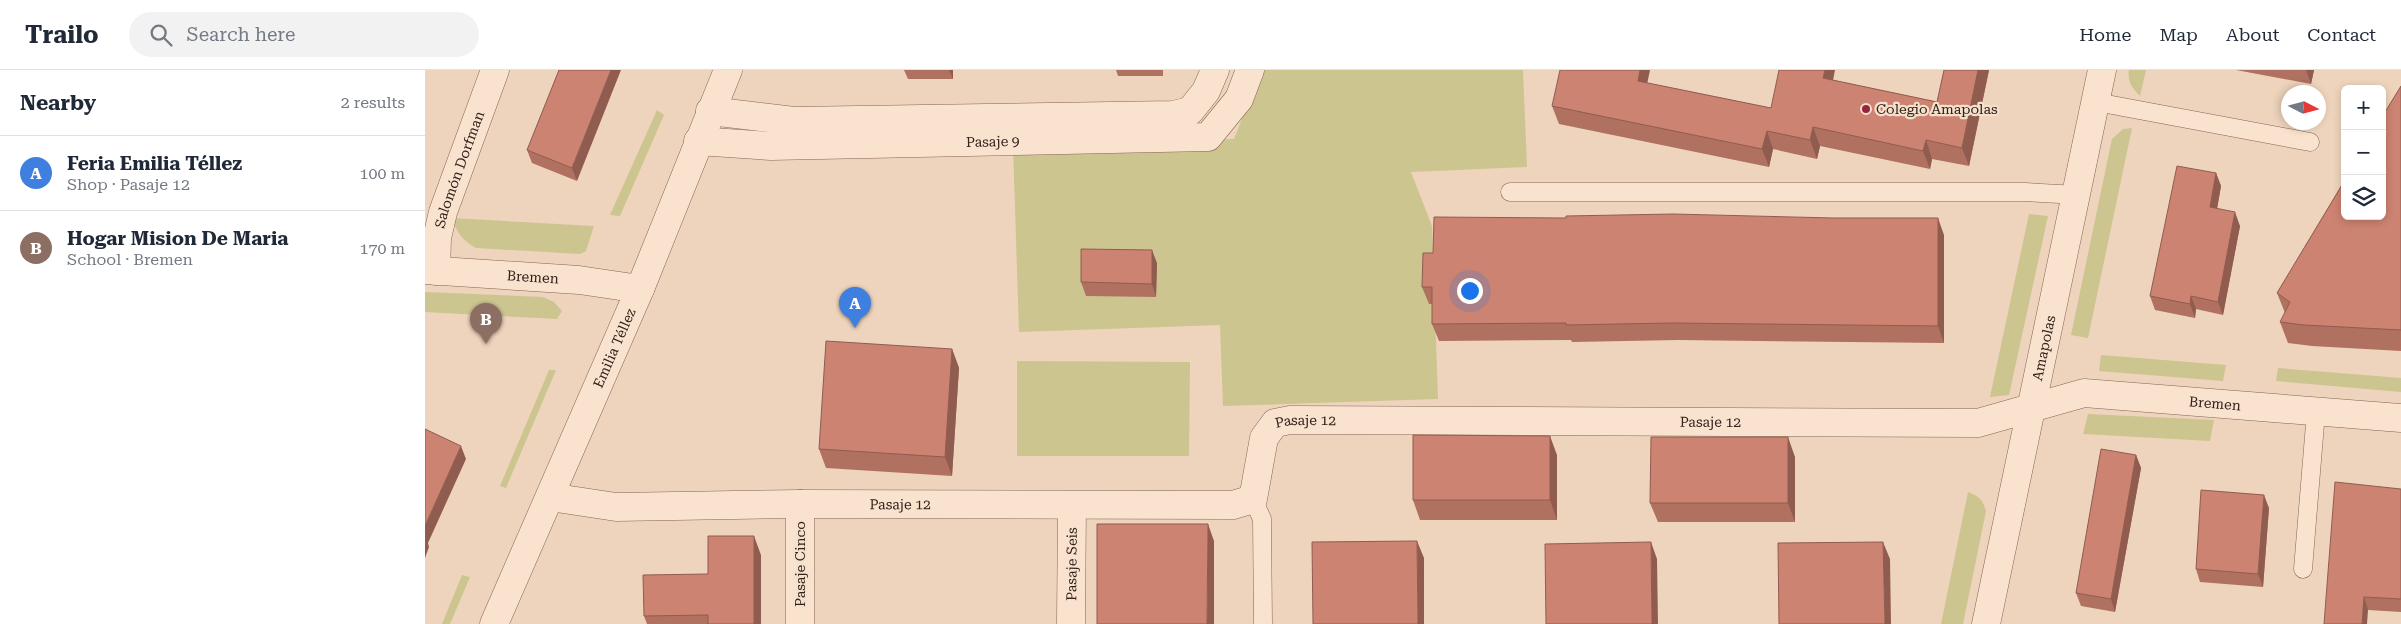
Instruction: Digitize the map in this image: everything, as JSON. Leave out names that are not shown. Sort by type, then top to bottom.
[{"type":"street","name":"Salomón Dorfman","points":[[430,271],[443,212],[495,70]]},
{"type":"street","name":"Emilia Téllez","points":[[494,624],[640,288],[728,70]]},
{"type":"street","points":[[710,111],[794,121],[1173,115],[1190,112],[1206,91],[1215,70]]},
{"type":"street","name":"Pasaje 9","points":[[698,141],[771,146],[1208,137],[1239,99],[1250,70]]},
{"type":"street","name":"Amapolas","points":[[1986,624],[2102,70]]},
{"type":"street","name":"Bremen","points":[[430,271],[579,280],[640,288]]},
{"type":"street","name":"Bremen","points":[[2031,408],[2084,393],[2401,418]]},
{"type":"street","name":"Pasaje 12","points":[[550,497],[616,507],[800,504],[1233,505],[1253,500],[1263,438],[1275,423],[1290,420],[1978,422],[2031,408]]},
{"type":"street","name":"Pasaje Cinco","points":[[800,504],[800,624]]},
{"type":"street","name":"Pasaje Seis","points":[[1071,624],[1072,505]]},
{"type":"lane","points":[[2096,102],[2310,142]]},
{"type":"lane","points":[[1510,192],[2015,192],[2077,195]]},
{"type":"lane","points":[[2303,569],[2316,412]]},
{"type":"lane","points":[[1253,500],[1262,519],[1263,624]]},
{"type":"shaded area","points":[[1261,70],[1523,70],[1527,167],[1411,172],[1432,226],[1438,399],[1223,406],[1220,325],[1019,332],[1013,146],[1234,139]]},
{"type":"shaded area","points":[[2129,70],[2146,70],[2140,96],[2131,84]]},
{"type":"shaded area","points":[[657,110],[664,115],[620,216],[610,215]]},
{"type":"shaded area","points":[[2132,128],[2088,338],[2071,335],[2112,139],[2123,129]]},
{"type":"shaded area","points":[[2029,214],[2048,216],[2009,395],[1990,397]]},
{"type":"shaded area","points":[[452,218],[594,226],[586,251],[580,254],[476,248],[461,236]]},
{"type":"shaded area","points":[[425,292],[543,297],[554,302],[562,311],[557,319],[425,312]]},
{"type":"shaded area","points":[[2101,355],[2226,365],[2223,381],[2099,371]]},
{"type":"shaded area","points":[[1017,361],[1190,362],[1189,456],[1017,456]]},
{"type":"shaded area","points":[[2278,368],[2401,378],[2401,392],[2276,381]]},
{"type":"shaded area","points":[[549,370],[556,370],[506,488],[500,486]]},
{"type":"shaded area","points":[[2088,414],[2214,420],[2210,441],[2083,434]]},
{"type":"shaded area","points":[[1968,492],[1980,499],[1986,511],[1963,624],[1941,624]]},
{"type":"shaded area","points":[[462,575],[470,577],[450,624],[442,624]]},
{"type":"building","points":[[559,70],[611,70],[572,168],[527,150]]},
{"type":"building","points":[[1560,70],[1640,70],[1638,81],[1771,108],[1779,70],[1825,70],[1823,78],[1937,102],[1944,70],[1978,70],[1962,148],[1926,140],[1923,151],[1813,127],[1810,140],[1767,131],[1762,149],[1552,106]]},
{"type":"building","points":[[2401,86],[2401,330],[2280,322],[2290,302],[2277,293],[2341,187],[2341,220],[2386,220],[2386,110]]},
{"type":"building","points":[[2177,166],[2216,173],[2210,207],[2235,212],[2218,302],[2191,296],[2190,304],[2150,296]]},
{"type":"building","points":[[1673,214],[1833,218],[1938,218],[1938,326],[1672,323],[1566,325],[1566,323],[1432,324],[1432,287],[1422,287],[1423,253],[1433,253],[1434,217],[1566,218],[1566,216]]},
{"type":"building","points":[[1081,249],[1152,250],[1152,284],[1081,282]]},
{"type":"building","points":[[826,341],[952,349],[945,457],[819,449]]},
{"type":"building","points":[[425,429],[461,446],[425,526]]},
{"type":"building","points":[[1413,435],[1550,436],[1550,500],[1413,500]]},
{"type":"building","points":[[1651,437],[1788,437],[1788,503],[1650,503]]},
{"type":"building","points":[[2101,449],[2136,455],[2111,599],[2076,593]]},
{"type":"building","points":[[2335,482],[2401,489],[2401,599],[2364,597],[2362,624],[2324,624]]},
{"type":"building","points":[[2201,490],[2264,495],[2258,574],[2196,569]]},
{"type":"building","points":[[1097,524],[1208,524],[1207,624],[1097,624]]},
{"type":"building","points":[[708,536],[754,536],[754,624],[708,624],[708,615],[644,616],[643,575],[708,574]]},
{"type":"building","points":[[1417,541],[1418,624],[1313,624],[1312,542]]},
{"type":"building","points":[[1651,542],[1652,624],[1546,624],[1545,544]]},
{"type":"building","points":[[1883,542],[1885,624],[1779,624],[1778,543]]},
{"type":"place","name":"Colegio Amapolas","points":[[1866,109]]},
{"type":"place","name":"Feria Emilia Téllez","points":[[855,328]]},
{"type":"place","name":"Hogar Mision De Maria","points":[[486,344]]}]
